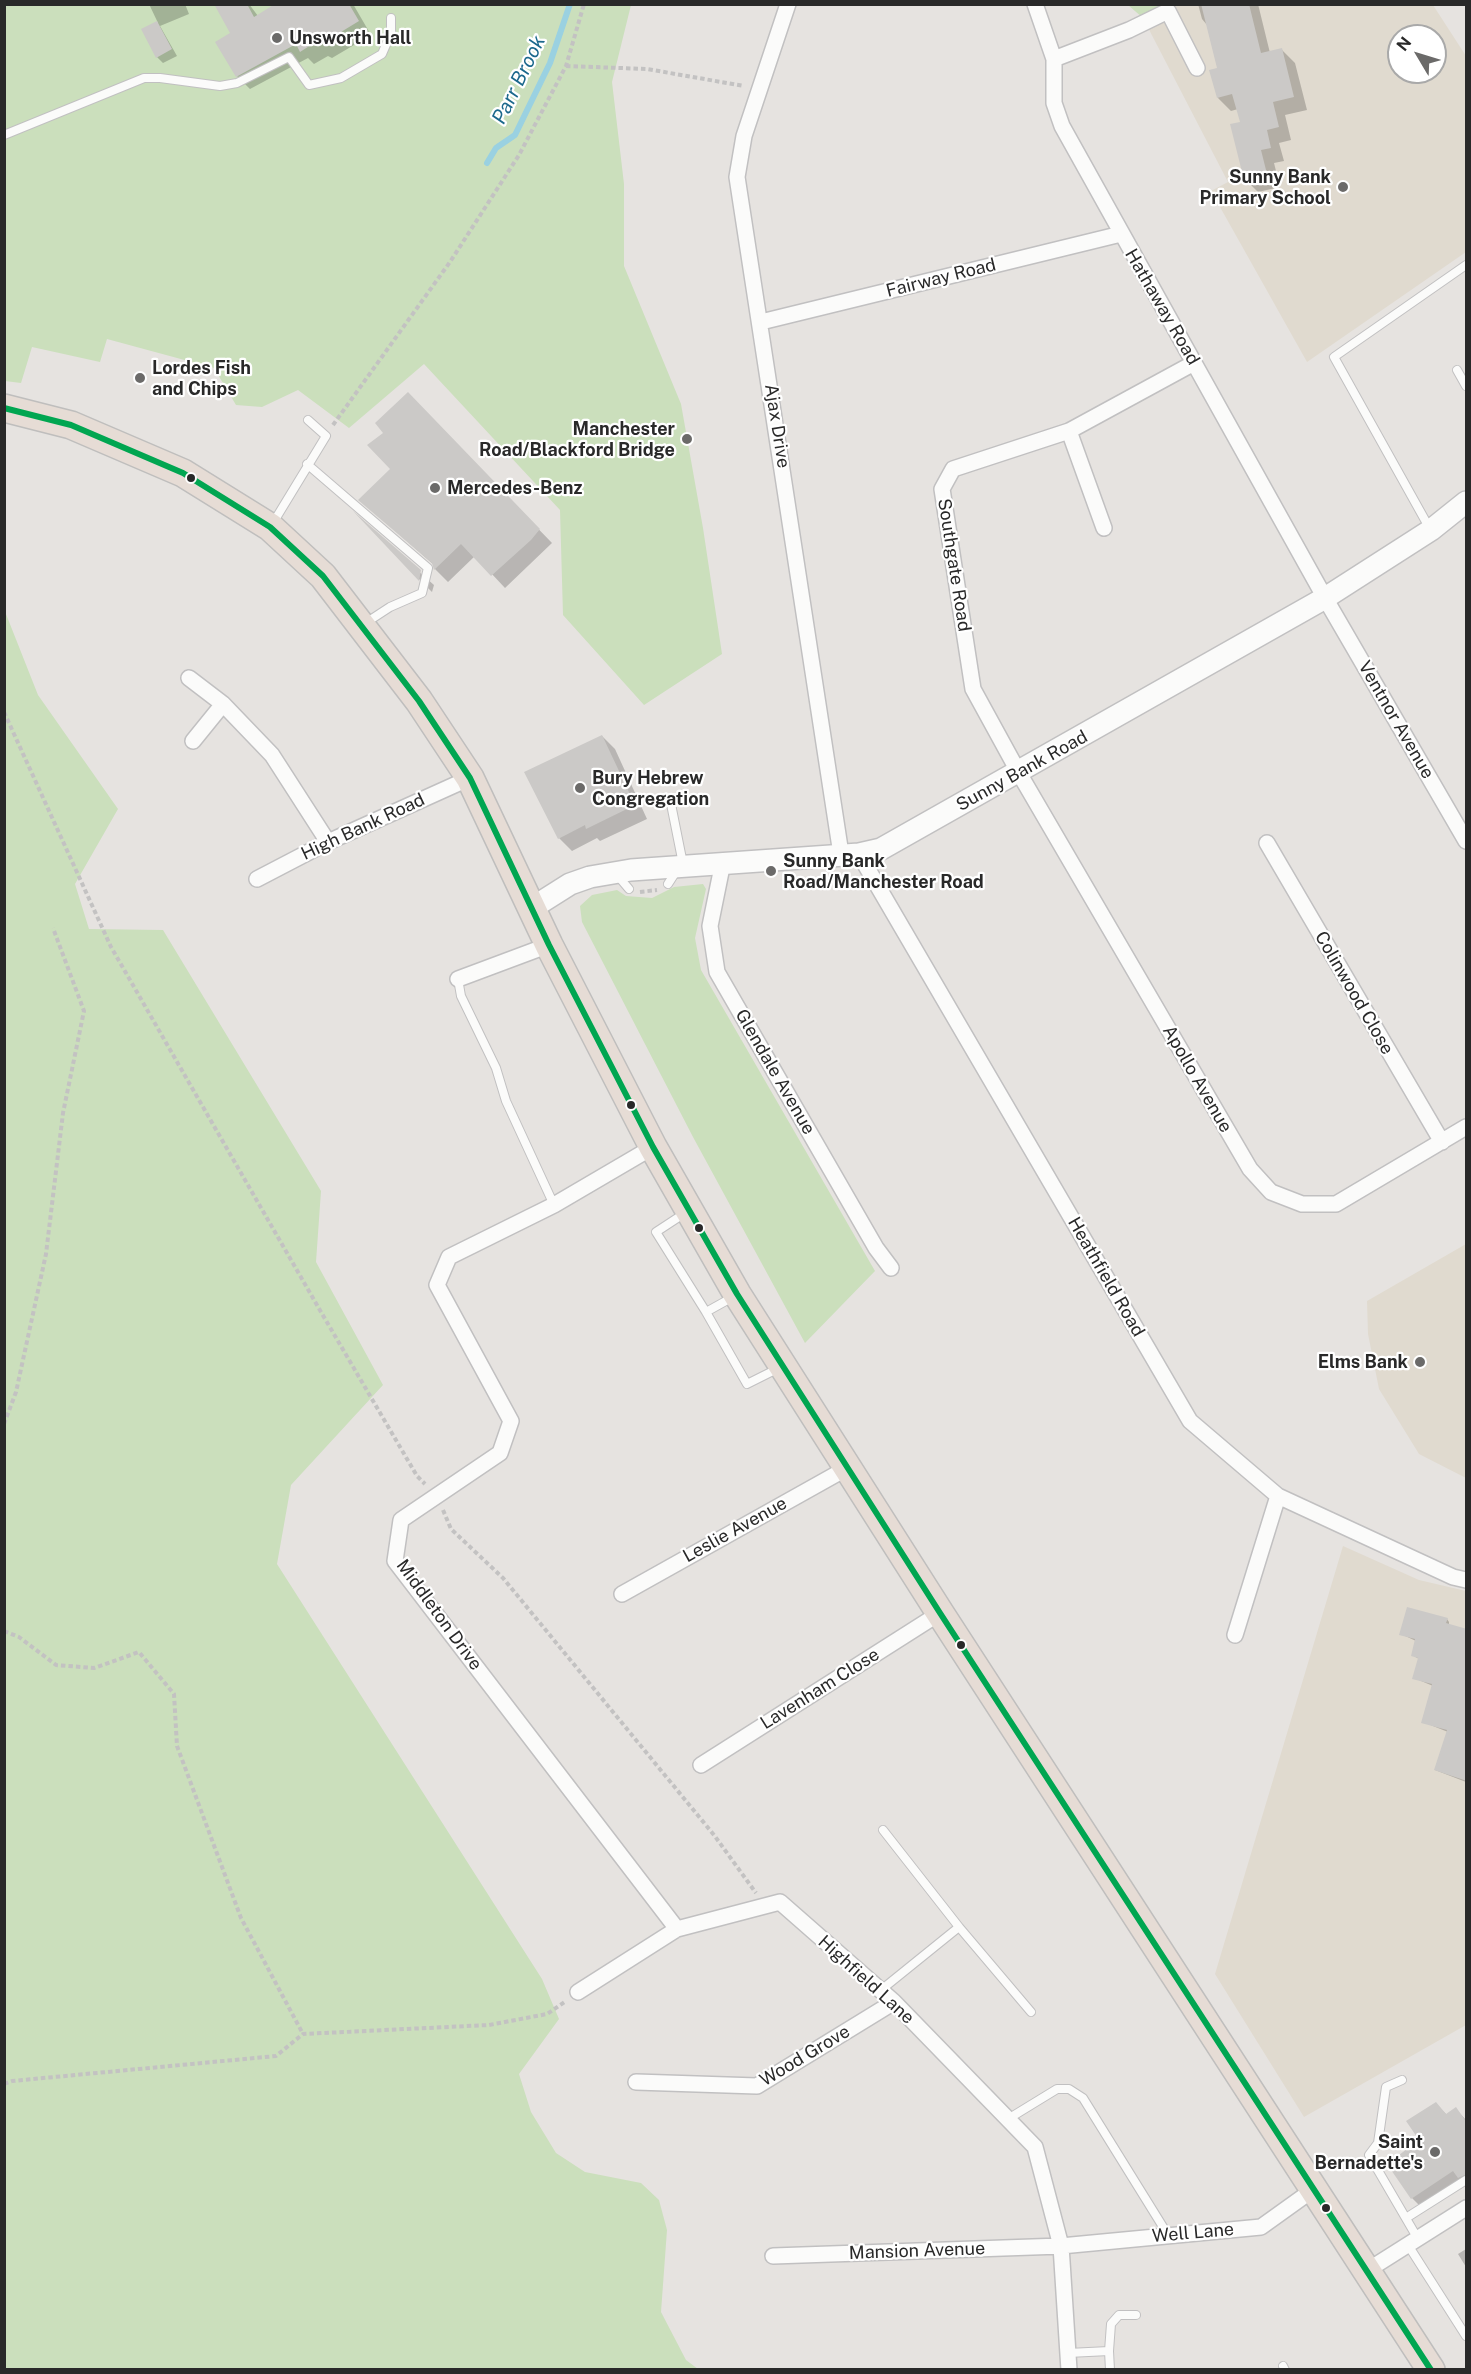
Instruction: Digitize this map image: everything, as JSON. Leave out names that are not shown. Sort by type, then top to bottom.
[{"type":"highway","points":[[4,408],[71,425],[183,473],[270,527],[323,576],[419,701],[470,778],[549,945],[653,1147],[737,1294],[940,1613],[1431,2370]]},
{"type":"street","name":"Ajax Drive","points":[[788,4],[744,136],[738,177],[850,854]]},
{"type":"street","name":"Hathaway Road","points":[[1035,4],[1054,59],[1054,103],[1062,126],[1325,598]]},
{"type":"street","points":[[1054,59],[1129,30],[1168,11],[1197,68]]},
{"type":"street","name":"Fairway Road","points":[[761,322],[1121,234]]},
{"type":"street","name":"Southgate Road","points":[[1019,773],[973,689],[942,489],[953,469],[1069,431],[1194,363]]},
{"type":"street","points":[[1069,431],[1104,528]]},
{"type":"street","name":"Sunny Bank Road","points":[[532,908],[570,884],[590,877],[615,873],[677,872],[723,862],[850,854],[881,849],[1325,598],[1431,530],[1467,502]]},
{"type":"street","name":"Ventnor Avenue","points":[[1325,598],[1467,841]]},
{"type":"street","points":[[189,678],[223,704],[272,755],[328,842]]},
{"type":"street","points":[[193,741],[223,704]]},
{"type":"street","name":"Apollo Avenue","points":[[1019,773],[1250,1169],[1271,1192],[1302,1204],[1336,1203],[1467,1127]]},
{"type":"street","name":"High Bank Road","points":[[257,879],[328,842],[470,778]]},
{"type":"street","name":"Colinwood Close","points":[[1267,843],[1442,1142]]},
{"type":"street","name":"Heathfield Road","points":[[850,854],[1190,1421],[1278,1496],[1452,1577],[1467,1580]]},
{"type":"street","name":"Glendale Avenue","points":[[723,862],[710,926],[717,972],[876,1248],[891,1268]]},
{"type":"street","points":[[458,979],[549,945]]},
{"type":"street","name":"Middleton Drive","points":[[653,1147],[554,1205],[448,1257],[437,1285],[511,1421],[500,1453],[401,1520],[395,1561],[677,1929]]},
{"type":"street","name":"Leslie Avenue","points":[[622,1594],[849,1467]]},
{"type":"street","points":[[1235,1635],[1278,1496]]},
{"type":"street","name":"Lavenham Close","points":[[701,1765],[940,1613]]},
{"type":"street","name":"Highfield Lane","points":[[578,1992],[677,1929],[780,1902],[894,2002],[1035,2147],[1061,2246],[1068,2370]]},
{"type":"street","name":"Wood Grove","points":[[636,2082],[757,2086],[894,2002]]},
{"type":"street","name":"Well Lane","points":[[1061,2246],[1261,2227],[1314,2189]]},
{"type":"street","points":[[1368,2270],[1467,2208]]},
{"type":"street","name":"Mansion Avenue","points":[[773,2256],[1061,2246]]},
{"type":"lane","points":[[4,135],[144,78],[220,86],[237,83],[289,57],[309,85],[341,78],[382,54],[391,33],[391,18]]},
{"type":"lane","points":[[1431,530],[1334,357],[1467,265]]},
{"type":"lane","points":[[1457,370],[1467,386]]},
{"type":"lane","points":[[270,527],[326,436],[308,420]]},
{"type":"lane","points":[[307,464],[428,568],[422,593],[390,606],[360,626]]},
{"type":"lane","points":[[671,804],[677,872]]},
{"type":"lane","points":[[615,873],[629,889]]},
{"type":"lane","points":[[458,979],[461,996],[496,1068],[506,1101],[554,1205]]},
{"type":"lane","points":[[688,1210],[656,1232],[706,1312],[747,1384],[783,1366]]},
{"type":"lane","points":[[706,1312],[737,1294]]},
{"type":"lane","points":[[883,1830],[959,1927],[1031,2012]]},
{"type":"lane","points":[[881,1990],[959,1927]]},
{"type":"lane","points":[[1402,2080],[1386,2087],[1378,2143],[1370,2155],[1406,2218],[1413,2242],[1467,2336]]},
{"type":"lane","points":[[1008,2119],[1058,2090],[1069,2089],[1083,2098],[1168,2235]]},
{"type":"lane","points":[[1406,2218],[1467,2180]]},
{"type":"lane","points":[[1110,2370],[1111,2324],[1119,2315],[1136,2315]]},
{"type":"lane","points":[[1068,2353],[1109,2351]]},
{"type":"path","points":[[326,436],[463,243],[519,155],[566,66],[584,4]]},
{"type":"path","points":[[566,66],[647,69],[759,89]]},
{"type":"path","points":[[4,712],[111,946],[417,1476],[437,1496],[451,1529],[503,1578],[714,1835],[766,1906]]},
{"type":"path","points":[[4,1424],[16,1392],[46,1254],[63,1113],[84,1011],[53,928]]},
{"type":"path","points":[[4,1631],[19,1637],[56,1665],[94,1668],[139,1652],[174,1695],[177,1746],[241,1918],[303,2034]]},
{"type":"path","points":[[4,2084],[12,2081],[276,2056],[303,2034],[489,2025],[547,2014],[578,1992]]},
{"type":"shaded area","name":"Sunny Bank Primary School","points":[[1165,4],[1433,5],[1445,24],[1387,24],[1387,84],[1447,84],[1447,27],[1466,56],[1466,252],[1307,362],[1211,191],[1228,182],[1143,18]]},
{"type":"shaded area","name":"Elms Bank","points":[[1466,1244],[1466,1478],[1419,1454],[1379,1389],[1368,1334],[1367,1301]]},
{"type":"shaded area","points":[[1343,1546],[1419,1580],[1466,1591],[1466,2025],[1304,2117],[1215,1974]]},
{"type":"green space","points":[[4,5],[631,5],[612,82],[624,184],[624,266],[681,404],[722,654],[644,705],[563,615],[560,510],[424,364],[349,428],[298,390],[262,407],[236,405],[214,368],[107,339],[100,362],[32,347],[21,383],[5,381]]},
{"type":"green space","points":[[1128,5],[1165,5],[1143,18]]},
{"type":"green space","points":[[4,609],[38,695],[118,809],[75,884],[89,929],[163,930],[321,1191],[316,1262],[383,1385],[291,1485],[277,1564],[542,1979],[559,2019],[519,2074],[531,2112],[556,2153],[585,2172],[641,2183],[659,2200],[667,2230],[661,2312],[686,2360],[698,2369],[5,2369]]},
{"type":"green space","points":[[703,884],[706,889],[695,938],[701,970],[875,1271],[805,1343],[693,1137],[582,922],[580,906],[592,895],[617,890],[626,896],[652,898],[674,887]]},
{"type":"building","name":"Unsworth Hall","points":[[214,4],[247,4],[254,17],[275,4],[349,4],[359,21],[318,46],[314,43],[300,52],[296,44],[236,77],[215,42],[230,33]]},
{"type":"building","points":[[1201,4],[1249,4],[1261,53],[1282,48],[1294,97],[1273,102],[1279,127],[1267,130],[1271,148],[1261,150],[1267,174],[1244,180],[1230,124],[1240,122],[1232,94],[1217,98],[1209,70],[1217,68]]},
{"type":"building","points":[[157,21],[172,49],[156,58],[141,29]]},
{"type":"building","name":"Mercedes-Benz","points":[[408,392],[540,529],[491,576],[461,544],[434,570],[432,563],[358,500],[390,469],[367,445],[383,433],[375,423]]},
{"type":"building","points":[[353,511],[421,570],[419,581]]},
{"type":"building","name":"Bury Hebrew Congregation","points":[[602,735],[635,805],[586,829],[585,825],[558,839],[524,772]]},
{"type":"building","points":[[1407,1607],[1448,1618],[1446,1623],[1467,1629],[1467,1781],[1434,1770],[1447,1730],[1421,1723],[1432,1684],[1412,1679],[1418,1658],[1411,1656],[1415,1639],[1399,1635]]},
{"type":"building","name":"Saint Bernadette's","points":[[1436,2102],[1446,2114],[1456,2107],[1467,2123],[1467,2174],[1458,2178],[1453,2171],[1411,2199],[1387,2164],[1419,2140],[1406,2121]]},
{"type":"waterway","name":"Parr Brook","points":[[487,163],[496,148],[515,135],[550,63],[570,4]]},
{"type":"transit line","points":[[4,408],[71,425],[183,473],[270,527],[323,576],[419,701],[470,778],[549,945],[653,1147],[737,1294],[940,1613],[1431,2370]]},
{"type":"place","name":"Unsworth Hall","points":[[277,38]]},
{"type":"place","name":"Sunny Bank Primary School","points":[[1343,187]]},
{"type":"place","name":"Lordes Fish and Chips","points":[[140,378]]},
{"type":"place","name":"Manchester Road/Blackford Bridge","points":[[687,439]]},
{"type":"place","name":"Mercedes-Benz","points":[[435,488]]},
{"type":"place","name":"Bury Hebrew Congregation","points":[[580,788]]},
{"type":"place","name":"Sunny Bank Road/Manchester Road","points":[[771,871]]},
{"type":"place","name":"Elms Bank","points":[[1420,1362]]},
{"type":"place","name":"Saint Bernadette's","points":[[1435,2152]]}]
